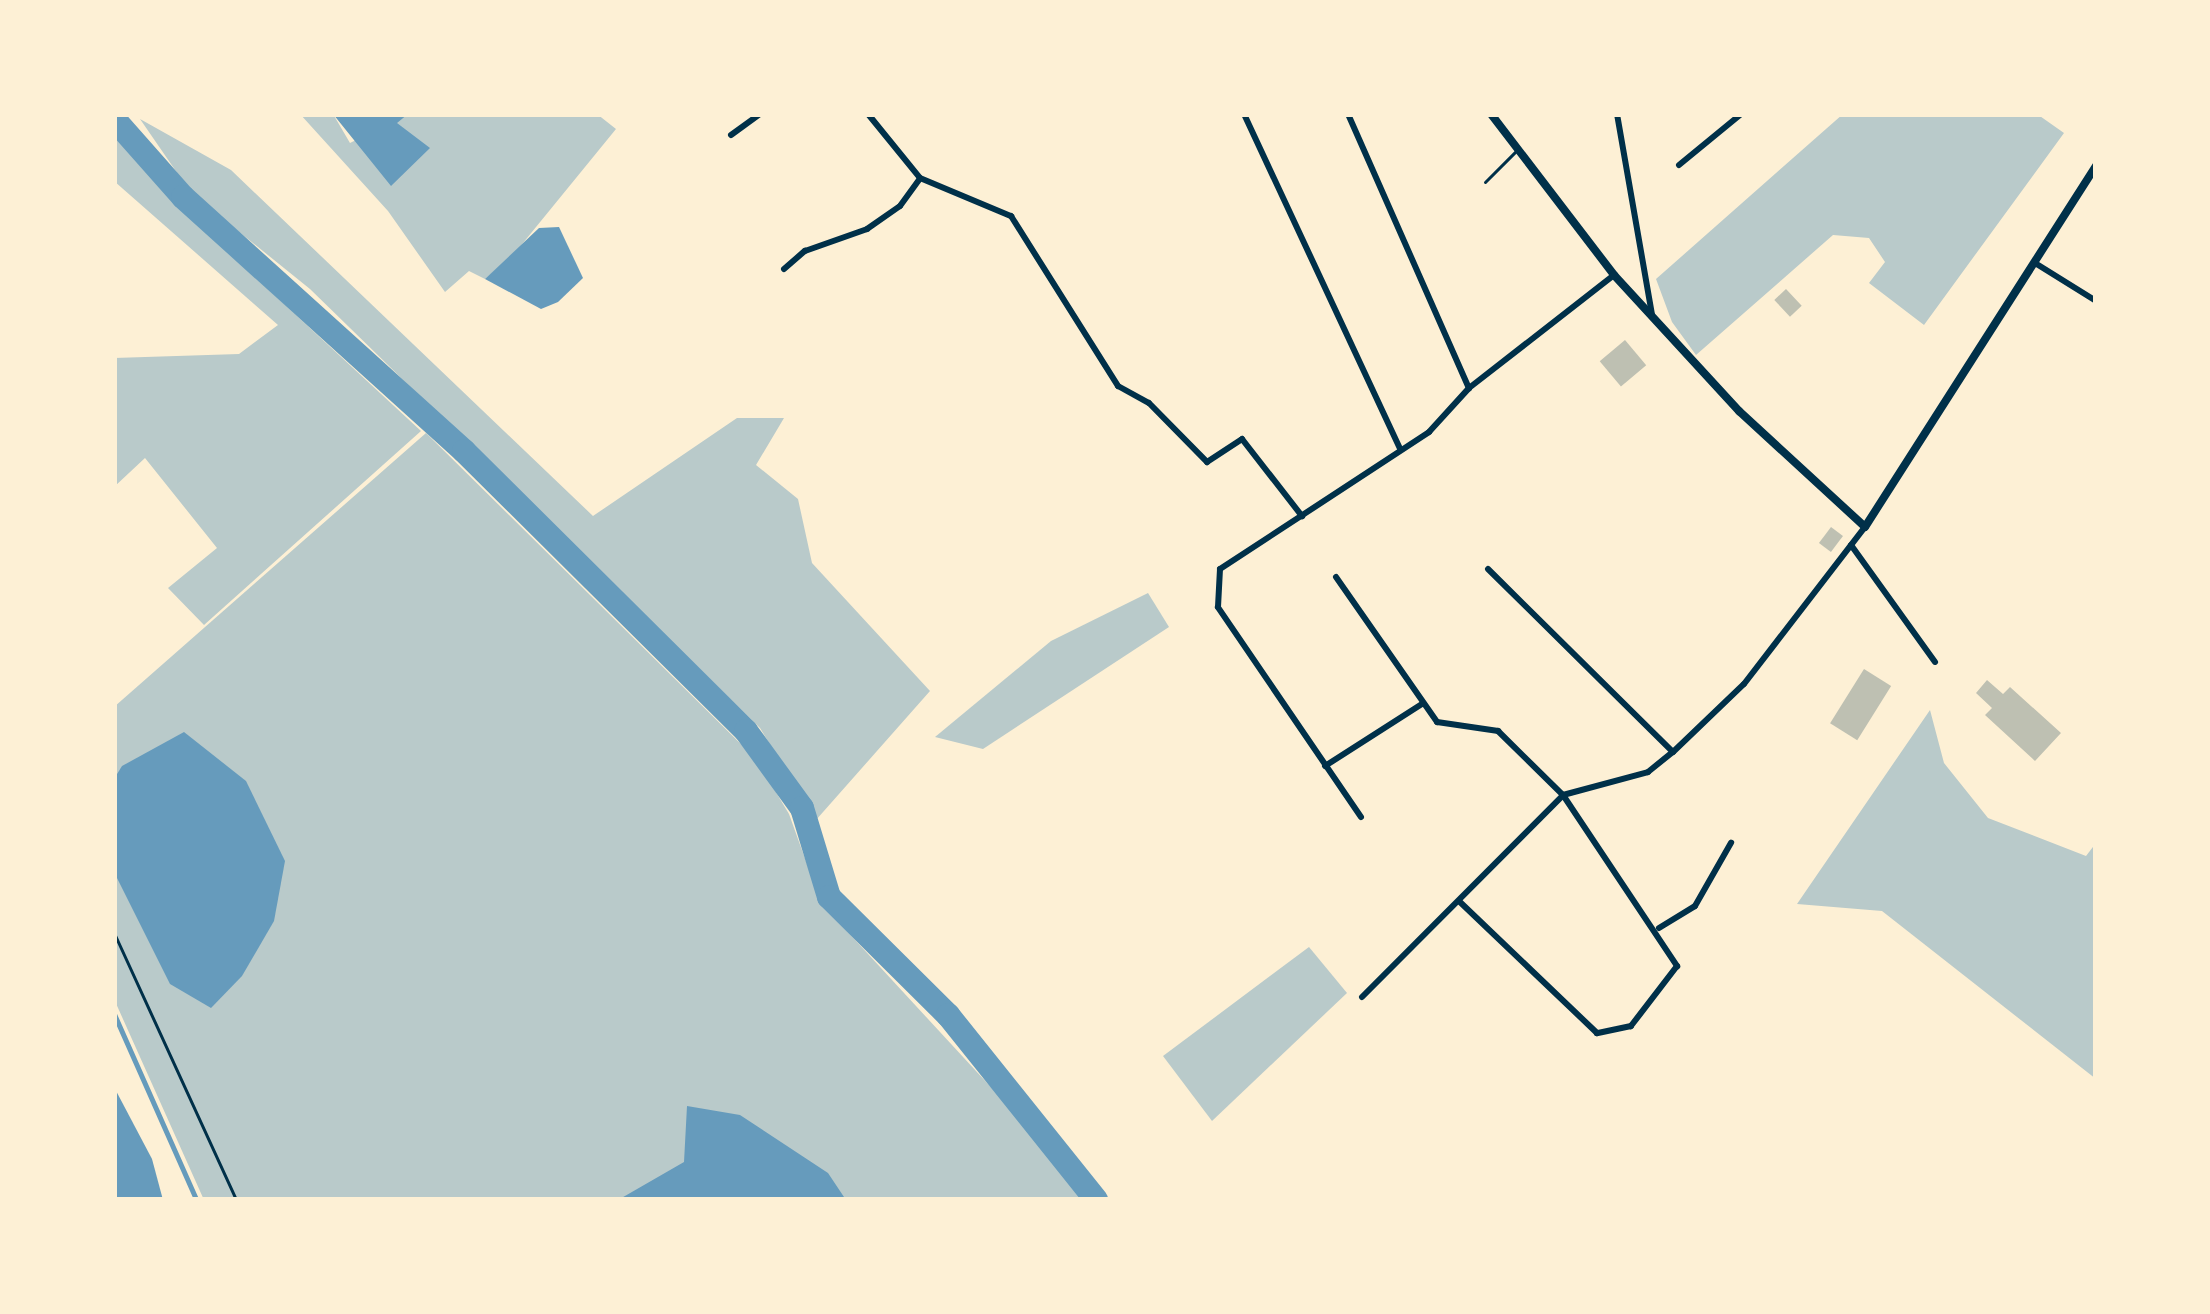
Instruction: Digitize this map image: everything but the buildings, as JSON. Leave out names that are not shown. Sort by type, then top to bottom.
[{"type":"street","points":[[731,134],[760,114]]},
{"type":"street","points":[[1244,114],[1400,448]]},
{"type":"street","points":[[1348,114],[1469,388]]},
{"type":"street","points":[[1491,114],[1615,275],[1739,411],[1865,527]]},
{"type":"street","points":[[1617,114],[1652,314]]},
{"type":"street","points":[[1679,165],[1741,114]]},
{"type":"street","points":[[872,115],[920,178],[1011,216],[1118,386],[1149,403],[1207,461],[1242,439],[1302,516]]},
{"type":"street","points":[[1363,997],[1562,795],[1648,772],[1744,684],[1865,527],[2096,166]]},
{"type":"street","points":[[784,269],[806,250],[867,229],[900,206],[920,178]]},
{"type":"street","points":[[2036,263],[2096,301]]},
{"type":"street","points":[[1360,817],[1217,607],[1220,569],[1429,432],[1469,388],[1615,275]]},
{"type":"street","points":[[1852,545],[1935,662]]},
{"type":"street","points":[[1488,568],[1673,752]]},
{"type":"street","points":[[1336,577],[1422,704],[1456,730],[1498,731],[1562,795],[1659,928],[1677,966],[1631,1026],[1597,1033],[1459,901]]},
{"type":"street","points":[[1325,766],[1422,704]]},
{"type":"street","points":[[1659,928],[1695,906],[1731,843]]},
{"type":"lane","points":[[1484,182],[1518,149]]},
{"type":"path","points":[[114,933],[236,1200]]},
{"type":"shaded area","points":[[300,114],[333,114],[350,143],[408,114],[597,114],[616,129],[514,254],[485,279],[469,271],[445,292],[388,211]]},
{"type":"shaded area","points":[[1843,114],[2037,114],[2064,133],[1924,325],[1869,283],[1885,262],[1869,238],[1833,235],[1696,355],[1672,322],[1656,279]]},
{"type":"shaded area","points":[[140,119],[231,170],[593,516],[737,418],[784,418],[756,465],[798,499],[812,563],[930,691],[816,820],[760,728],[310,289],[191,193]]},
{"type":"shaded area","points":[[114,133],[178,206],[421,431],[204,625],[168,588],[217,548],[145,458],[114,487],[114,358],[239,354],[278,325],[114,181]]},
{"type":"shaded area","points":[[426,433],[756,759],[789,814],[821,903],[1059,1161],[1082,1200],[204,1200],[114,999],[114,707]]},
{"type":"shaded area","points":[[1148,593],[1169,627],[983,749],[935,737],[1051,641]]},
{"type":"shaded area","points":[[1930,710],[1944,763],[1988,818],[2086,856],[2096,843],[2096,1079],[1882,911],[1797,904]]},
{"type":"shaded area","points":[[1309,947],[1347,993],[1212,1121],[1163,1056]]},
{"type":"water","points":[[333,114],[408,114],[397,123],[430,148],[391,186]]},
{"type":"water","points":[[559,227],[583,278],[558,302],[541,309],[485,279],[539,228]]},
{"type":"water","points":[[184,732],[246,781],[285,861],[274,921],[242,976],[211,1008],[170,984],[114,872],[114,779],[122,766]]},
{"type":"water","points":[[114,1087],[152,1159],[163,1200],[114,1200]]},
{"type":"water","points":[[687,1106],[740,1115],[828,1173],[846,1200],[618,1200],[684,1162]]},
{"type":"waterway","points":[[114,119],[183,197],[464,451],[746,731],[802,808],[829,897],[948,1015],[1096,1200]]},
{"type":"waterway","points":[[114,1013],[197,1200]]}]
